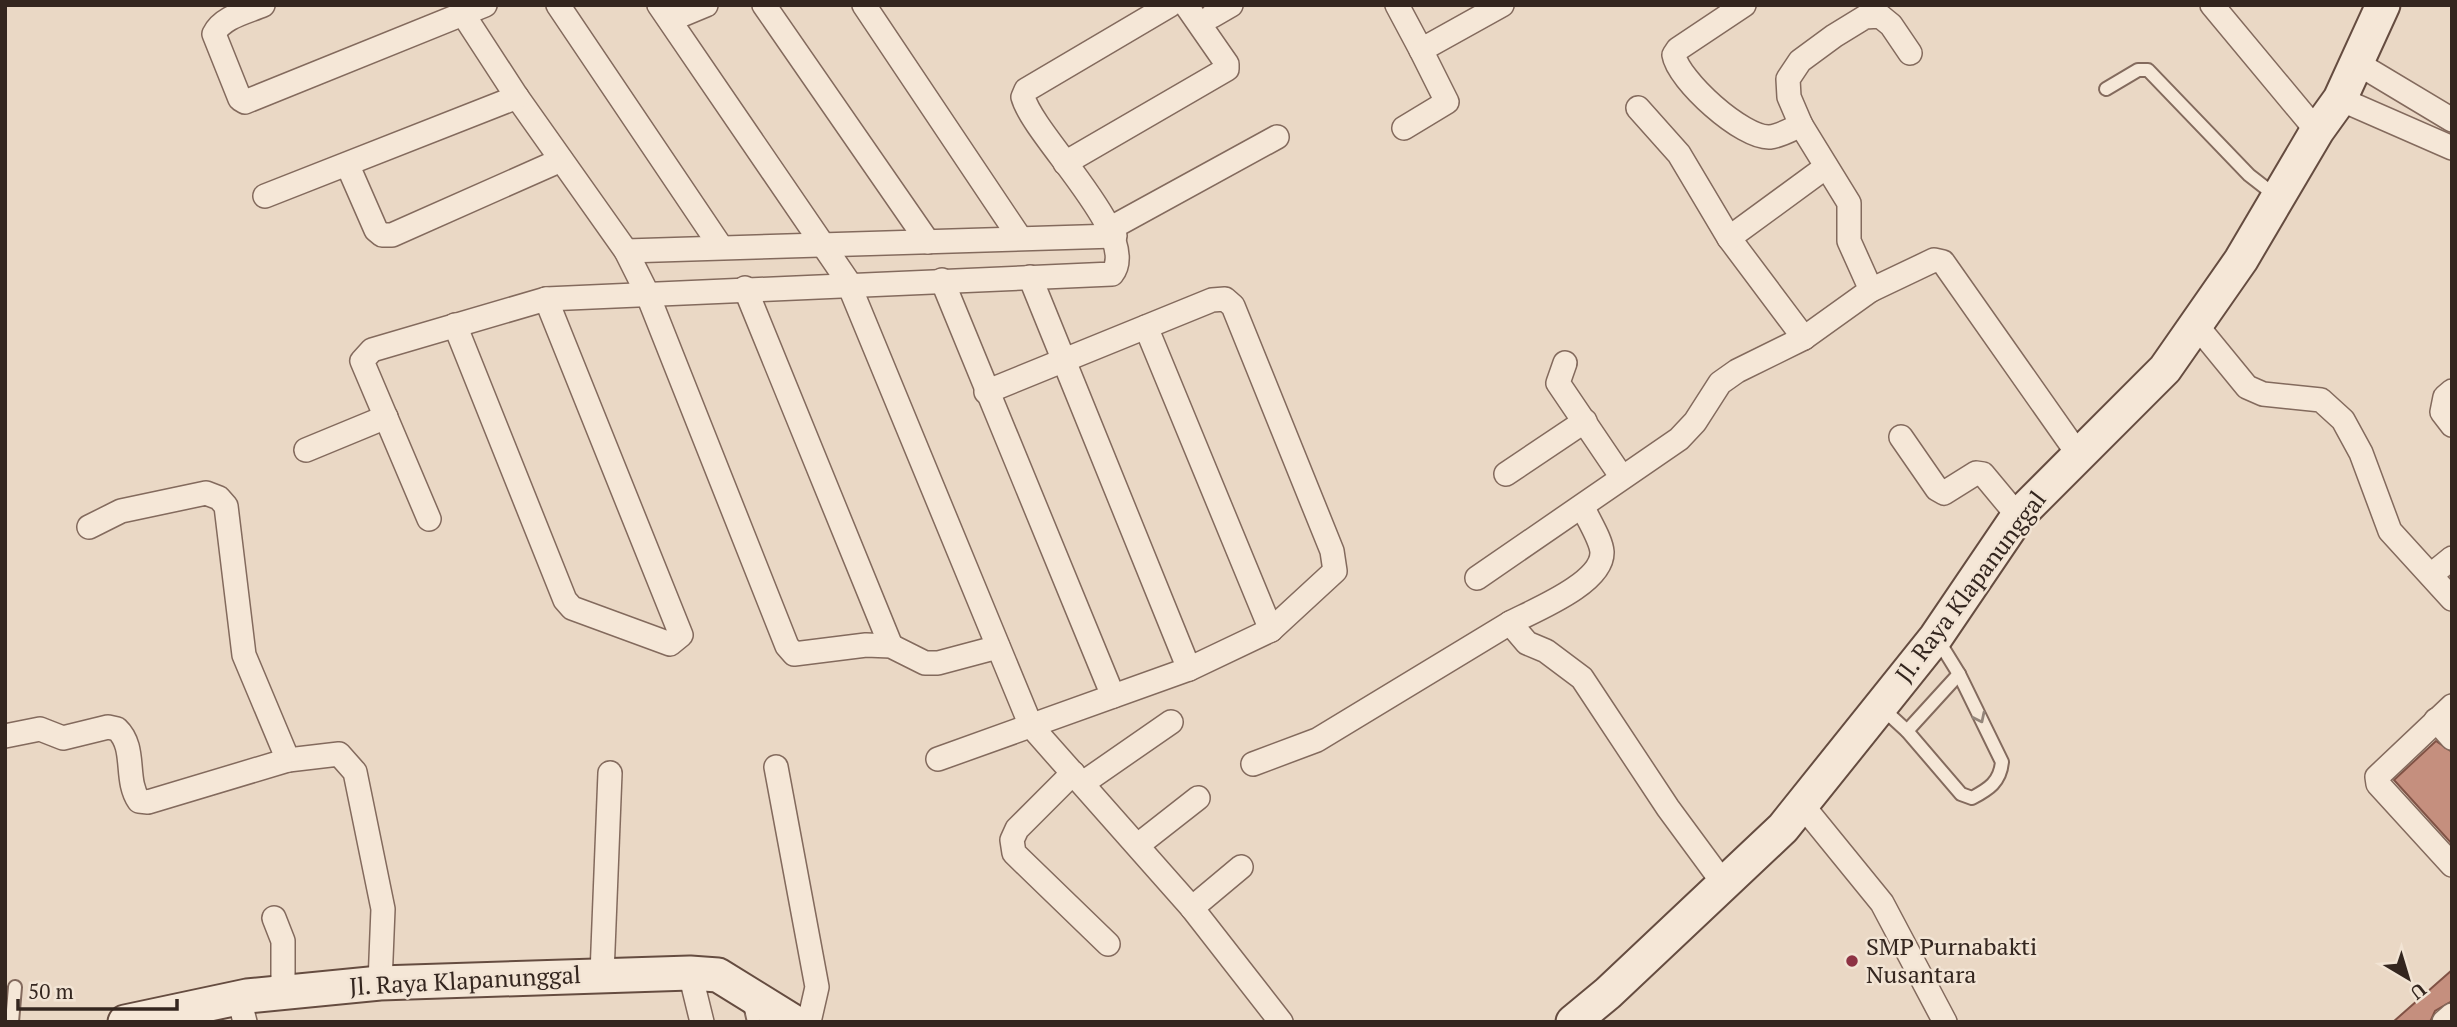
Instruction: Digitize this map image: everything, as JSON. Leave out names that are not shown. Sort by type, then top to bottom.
[{"type":"street","points":[[263,5],[227,20],[218,26],[214,34],[240,99],[245,102],[485,5]]},
{"type":"street","points":[[558,5],[721,247]]},
{"type":"street","points":[[706,5],[664,13],[848,283],[1031,726],[1192,908],[1280,1022]]},
{"type":"street","points":[[764,5],[928,242]]},
{"type":"street","points":[[864,5],[1020,238]]},
{"type":"street","points":[[429,519],[362,361],[366,354],[546,299],[848,283],[1112,274],[1116,269],[1117,253],[1113,232],[1025,103],[1024,93],[1170,5]]},
{"type":"street","points":[[1065,163],[1227,69],[1227,64],[1186,5]]},
{"type":"street","points":[[1397,5],[1447,102],[1404,128]]},
{"type":"street","points":[[1420,50],[1502,5]]},
{"type":"street","points":[[1744,5],[1678,49],[1674,55],[1676,66],[1710,103],[1751,133],[1770,137],[1801,125]]},
{"type":"street","points":[[2211,5],[2317,131]]},
{"type":"street","name":"Jl. Raya Klapanunggal","points":[[1573,1022],[1724,884],[1803,806],[1936,637],[2018,516],[2165,369],[2197,326],[2280,199],[2317,131],[2340,99],[2383,5]]},
{"type":"street","points":[[463,14],[516,97],[625,251],[647,293],[787,646],[794,654],[866,645],[891,646],[925,663],[939,663],[998,647]]},
{"type":"street","points":[[1871,290],[1849,241],[1850,203],[1801,125],[1789,97],[1788,79],[1800,61],[1865,17],[1881,16],[1891,25],[1910,53]]},
{"type":"street","points":[[2357,63],[2452,120]]},
{"type":"street","points":[[265,196],[348,166],[516,97]]},
{"type":"street","points":[[2340,99],[2452,148]]},
{"type":"street","points":[[1638,108],[1679,154],[1729,238],[1804,338]]},
{"type":"street","points":[[625,251],[721,247],[827,249],[1113,232],[1277,137]]},
{"type":"street","points":[[348,166],[376,230],[382,235],[392,235],[561,160]]},
{"type":"street","points":[[1729,238],[1826,167]]},
{"type":"street","points":[[1476,578],[1583,507],[1621,476],[1679,439],[1695,422],[1720,383],[1737,371],[1804,338],[1871,290],[1934,260],[1943,262],[2078,454]]},
{"type":"street","points":[[1030,277],[1189,669]]},
{"type":"street","points":[[942,280],[1113,696]]},
{"type":"street","points":[[745,288],[891,646]]},
{"type":"street","points":[[455,325],[565,600],[572,608],[670,644],[681,635],[546,299]]},
{"type":"street","points":[[938,759],[1189,669],[1271,630],[1335,571],[1332,551],[1233,306],[1225,299],[1212,300],[986,392]]},
{"type":"street","points":[[2197,326],[2247,387],[2263,394],[2321,400],[2343,420],[2361,453],[2390,531],[2452,599]]},
{"type":"street","points":[[1146,327],[1271,630]]},
{"type":"street","points":[[1564,363],[1558,383],[1621,476]]},
{"type":"street","points":[[2452,391],[2445,397],[2442,412],[2452,425]]},
{"type":"street","points":[[306,450],[386,417]]},
{"type":"street","points":[[1506,474],[1585,421]]},
{"type":"street","points":[[1901,436],[1940,491],[1945,493],[1976,473],[1983,474],[2018,516]]},
{"type":"street","points":[[89,527],[121,511],[206,493],[219,498],[226,506],[244,655],[288,760]]},
{"type":"street","points":[[1253,764],[1317,740],[1510,623],[1589,580],[1600,565],[1602,550],[1583,507]]},
{"type":"street","points":[[2431,575],[2452,558]]},
{"type":"street","points":[[1510,623],[1527,643],[1546,651],[1582,678],[1668,808],[1724,884]]},
{"type":"street","points":[[2452,738],[2444,713],[2377,777],[2378,784],[2452,865]]},
{"type":"street","points":[[1108,944],[1014,853],[1012,840],[1017,829],[1078,778],[1171,722]]},
{"type":"street","points":[[5,736],[40,729],[62,738],[108,727],[117,729],[127,743],[134,794],[139,801],[148,802],[288,760],[339,754],[349,762],[355,772],[383,909],[380,984]]},
{"type":"street","points":[[776,767],[817,987],[809,1022]]},
{"type":"street","points":[[602,974],[610,773]]},
{"type":"street","points":[[1138,845],[1199,797]]},
{"type":"street","points":[[1803,806],[1882,903],[1945,1022]]},
{"type":"street","points":[[1192,908],[1241,867]]},
{"type":"street","points":[[274,918],[283,940],[283,993]]},
{"type":"street","points":[[690,973],[702,1022]]},
{"type":"street","name":"Jl. Raya Klapanunggal","points":[[125,1022],[242,1010],[283,993],[380,984],[602,974],[690,973],[718,975],[794,1022]]},
{"type":"street","points":[[2444,1022],[2452,1015]]},
{"type":"lane","points":[[2106,89],[2138,70],[2148,70],[2249,175],[2280,199]]},
{"type":"lane","points":[[1880,707],[1907,731],[1961,794],[1972,798],[1988,789],[2001,776],[2002,762],[1959,674],[1936,637]]},
{"type":"lane","points":[[1907,731],[1959,674]]},
{"type":"lane","points":[[12,1022],[15,987]]},
{"type":"lane","points":[[746,990],[754,1022]]},
{"type":"building","points":[[2436,741],[2452,752],[2452,844],[2394,780]]},
{"type":"building","points":[[2452,970],[2452,1001],[2435,1011],[2430,1022],[2393,1022]]},
{"type":"place","name":"SMP Purnabakti Nusantara","points":[[1852,961]]}]
